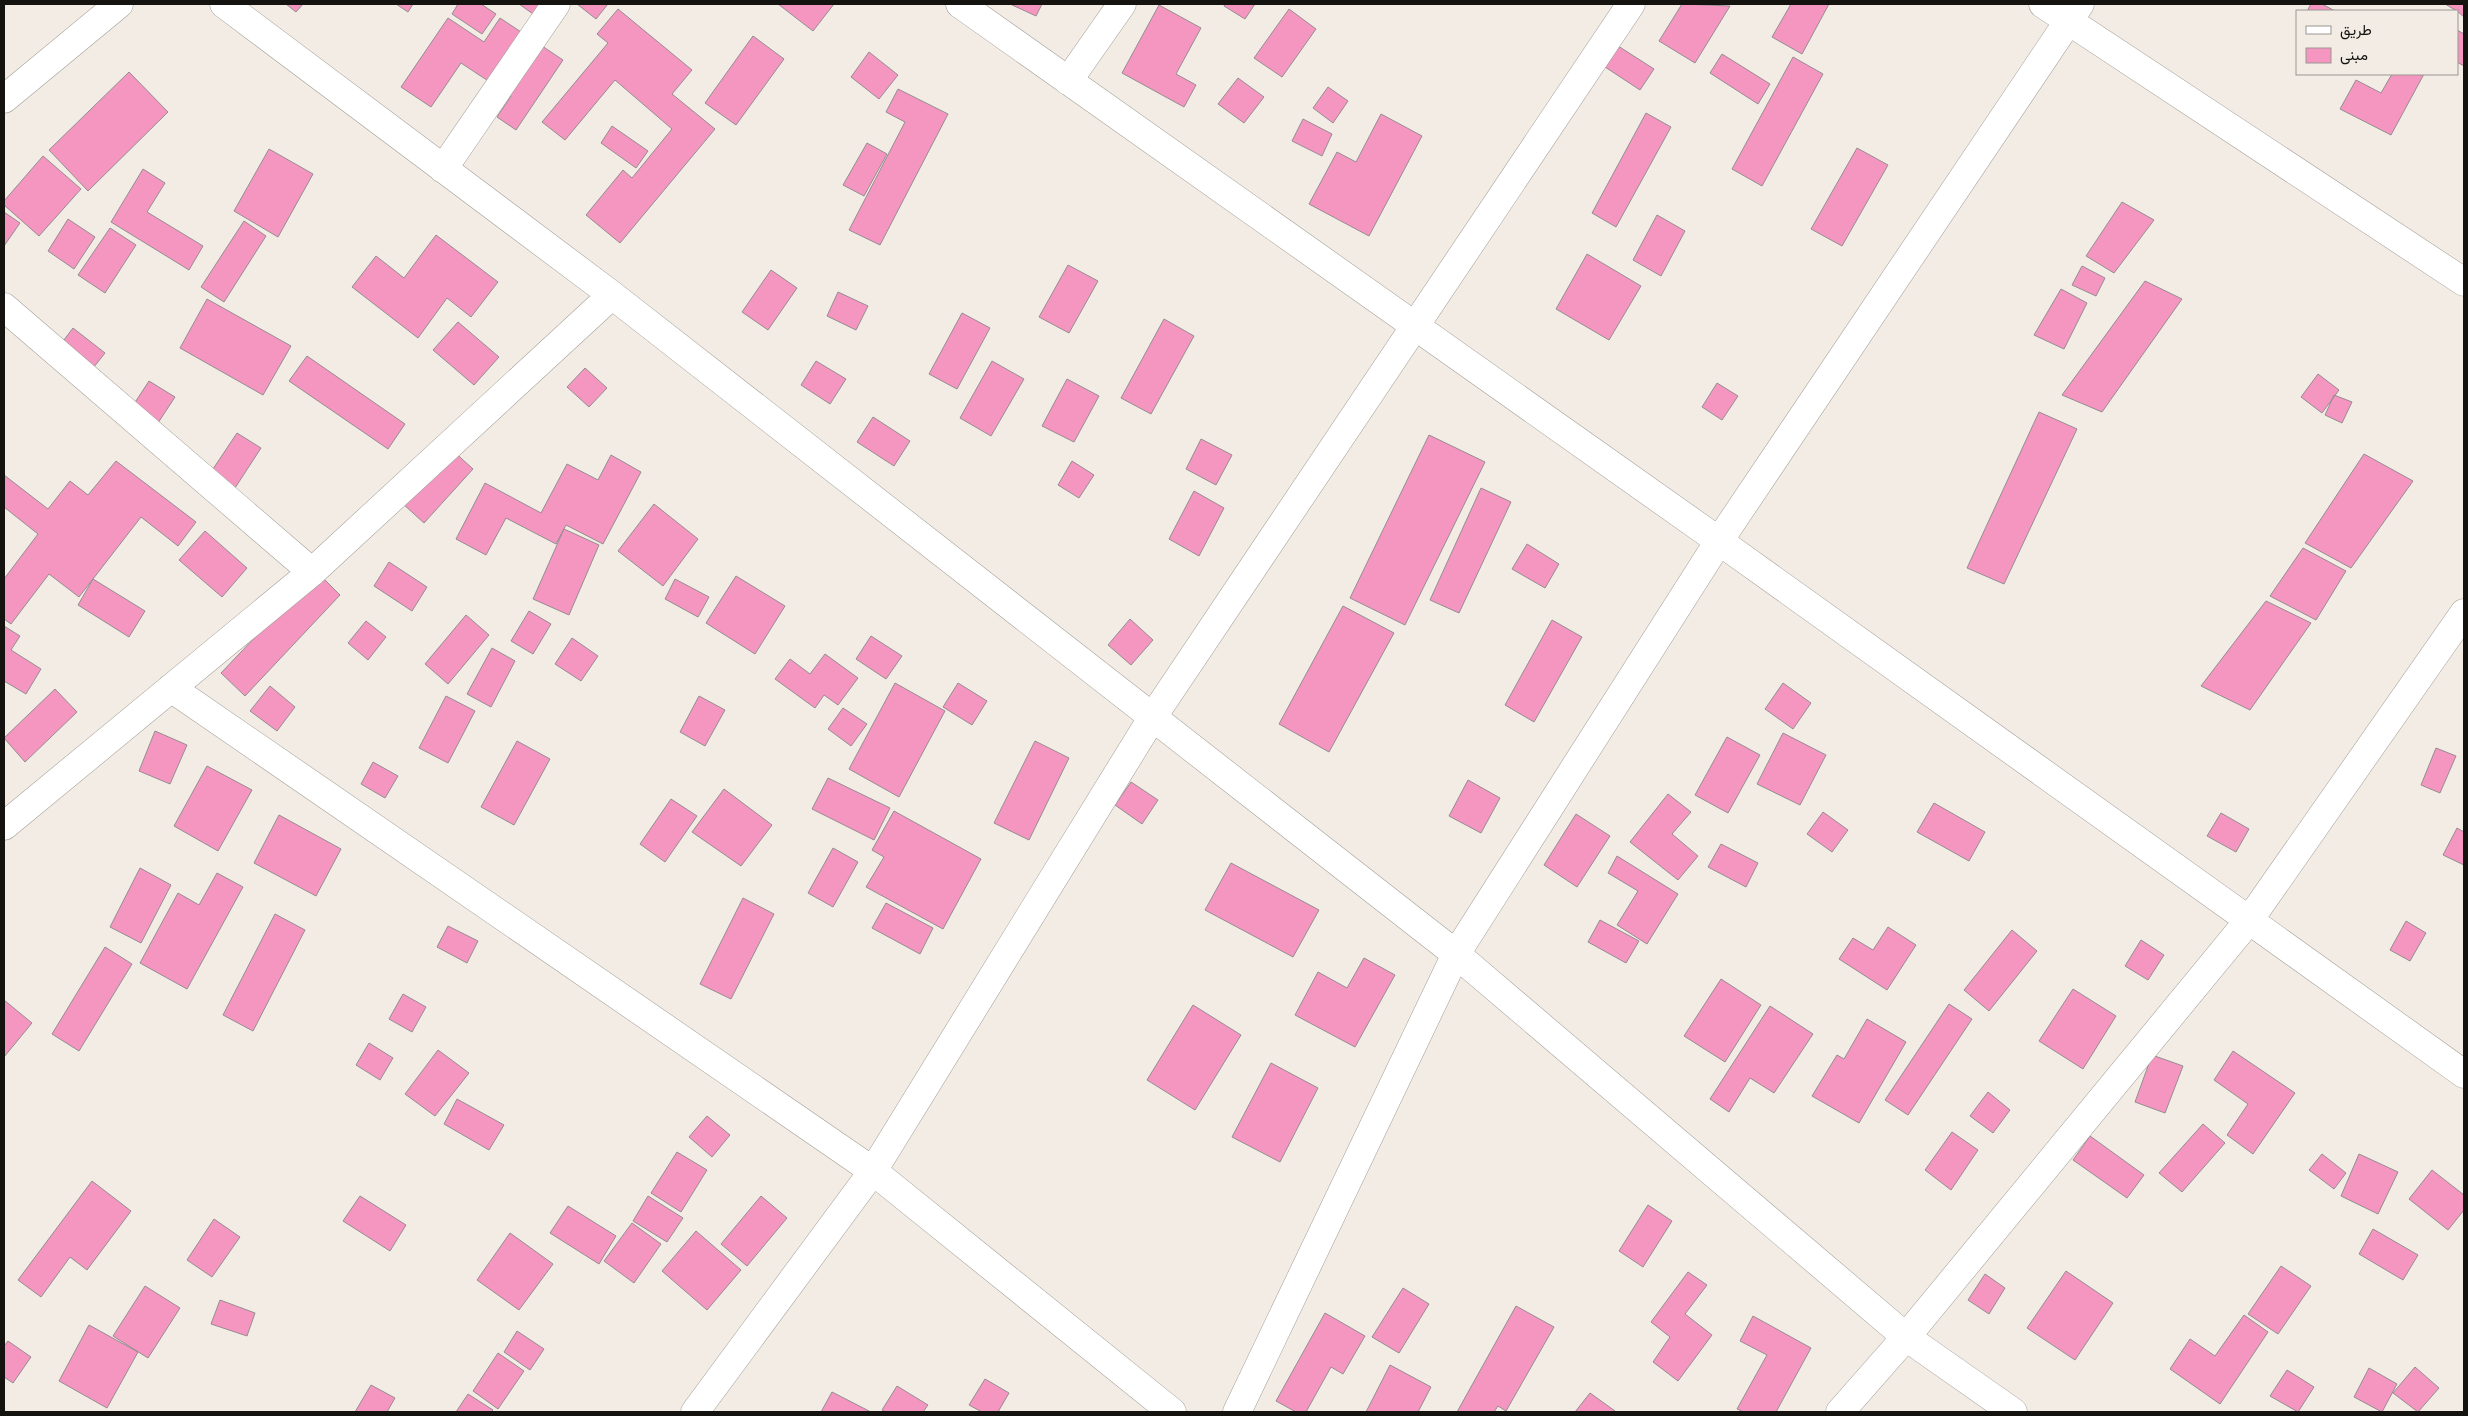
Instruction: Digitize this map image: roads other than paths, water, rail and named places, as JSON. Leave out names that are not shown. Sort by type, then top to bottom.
[{"type":"street","points":[[4,99],[119,4]]},
{"type":"street","points":[[224,4],[612,296],[1456,954],[1906,1337],[2013,1412]]},
{"type":"street","points":[[443,169],[556,4]]},
{"type":"street","points":[[960,4],[1719,541],[2250,919],[2464,1074]]},
{"type":"street","points":[[1068,81],[1122,4]]},
{"type":"street","points":[[695,1412],[873,1171],[1152,718],[1631,4]]},
{"type":"street","points":[[2043,4],[2075,12],[2464,282]]},
{"type":"street","points":[[1237,1412],[1456,954],[1719,541],[2075,12]]},
{"type":"street","points":[[4,826],[312,572],[612,296]]},
{"type":"street","points":[[4,307],[312,572]]},
{"type":"street","points":[[1840,1412],[1906,1337],[2250,919],[2464,613]]},
{"type":"street","points":[[170,688],[873,1171],[1172,1412]]}]
